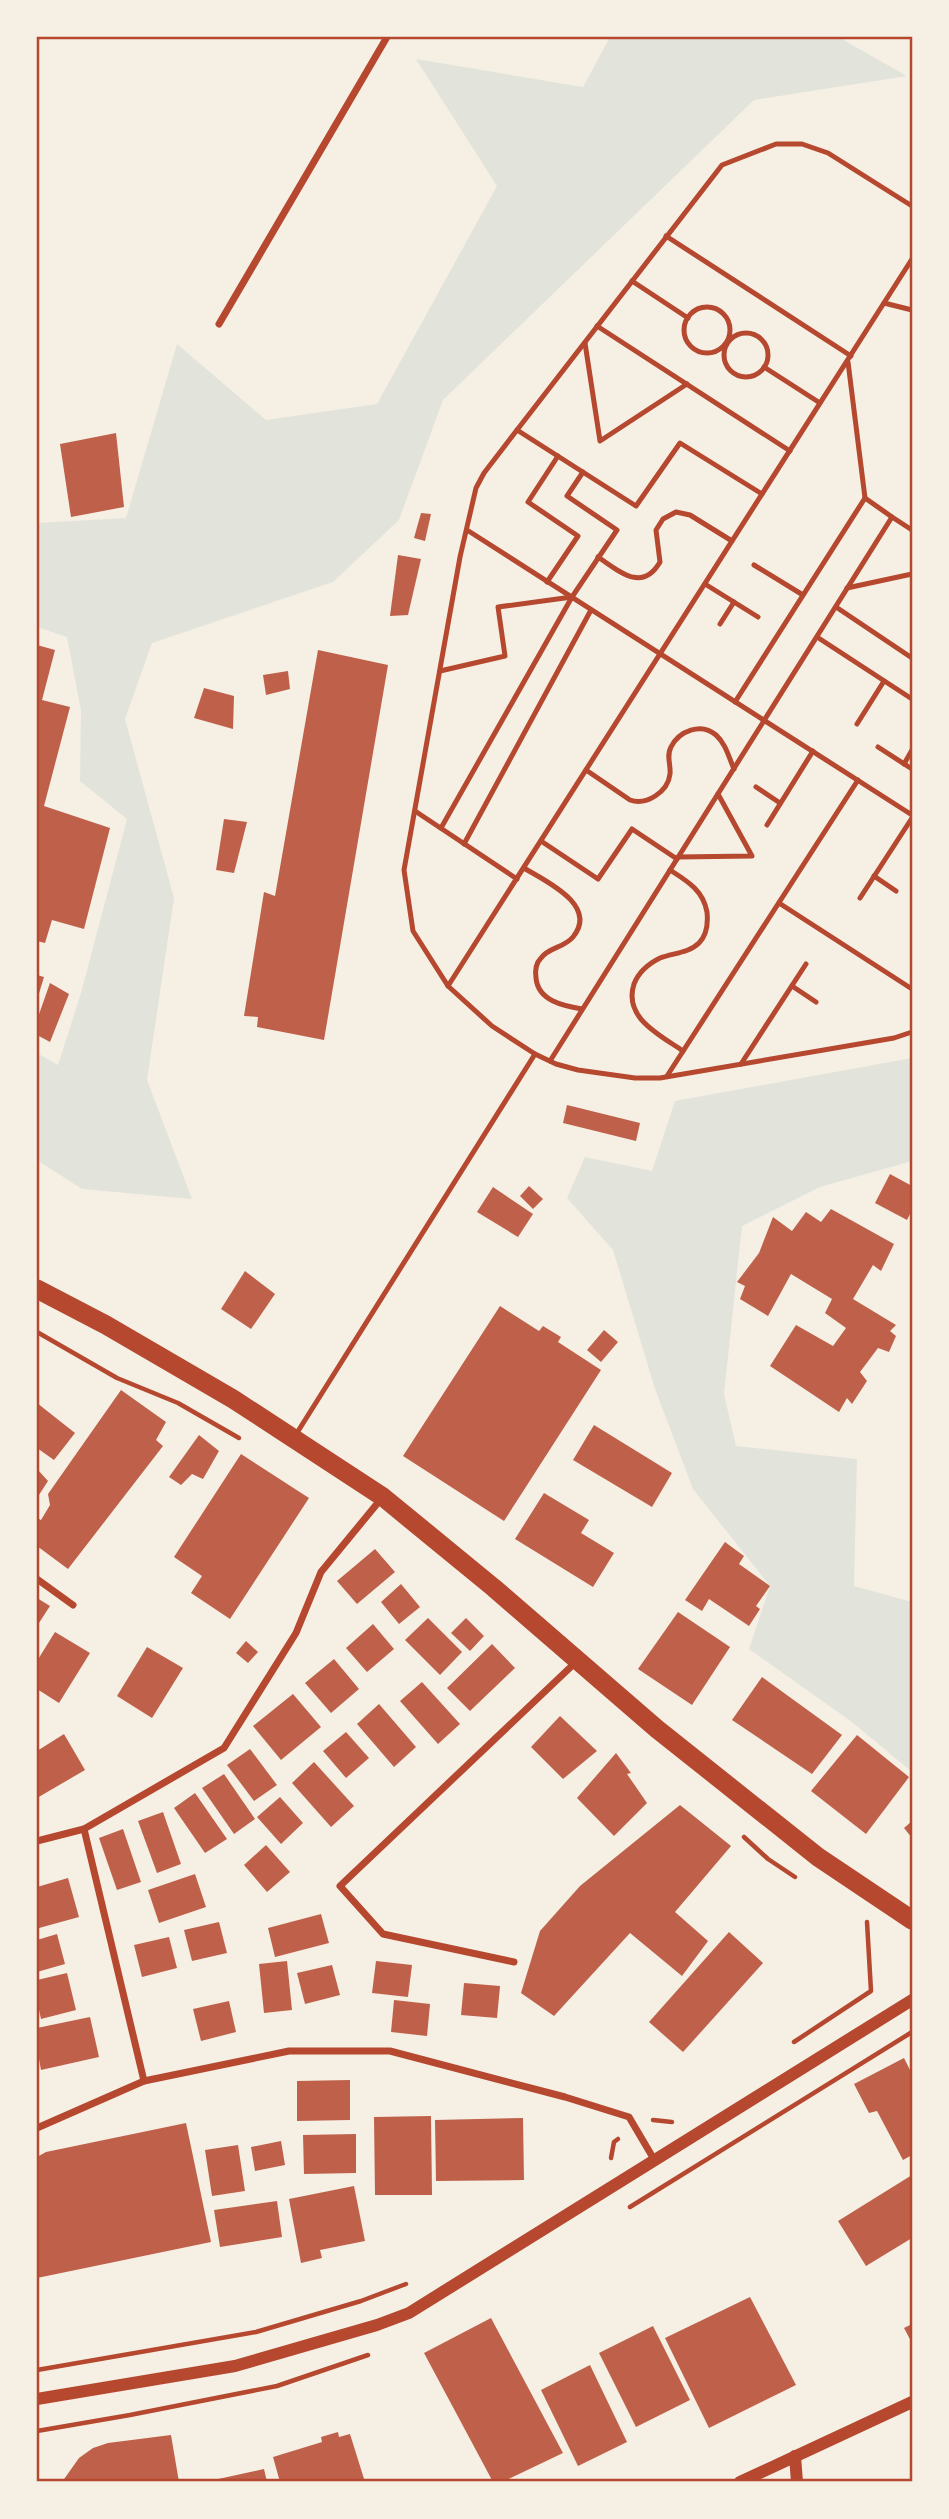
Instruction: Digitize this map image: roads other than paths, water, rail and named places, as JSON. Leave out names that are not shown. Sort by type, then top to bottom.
[{"type":"highway","points":[[37,1289],[106,1325],[221,1392],[383,1497],[657,1729],[818,1857],[912,1920]]},
{"type":"street","points":[[219,324],[387,37]]},
{"type":"street","points":[[37,1841],[84,1829],[224,1748],[296,1633],[321,1573],[383,1497]]},
{"type":"street","points":[[37,1579],[73,1605]]},
{"type":"street","points":[[514,1962],[383,1934],[340,1886],[578,1660]]},
{"type":"street","points":[[84,1829],[144,2081]]},
{"type":"street","points":[[37,2399],[235,2366],[377,2325],[409,2313],[912,2000]]},
{"type":"street","points":[[37,2128],[144,2081],[289,2051],[390,2051],[565,2097],[629,2117],[655,2162]]},
{"type":"street","points":[[740,2482],[912,2402]]},
{"type":"street","points":[[795,2456],[797,2482]]},
{"type":"lane","points":[[912,206],[828,153],[802,144],[776,144],[722,165],[584,342],[484,473],[477,488],[404,870],[413,931],[448,986],[492,1026],[535,1054],[578,1070],[635,1078],[667,1076],[912,1033]]},
{"type":"lane","points":[[666,236],[849,358]]},
{"type":"lane","points":[[448,986],[912,259]]},
{"type":"lane","points":[[632,281],[688,318]]},
{"type":"lane","points":[[884,303],[912,310]]},
{"type":"lane","points":[[688,318],[684,324],[685,339],[694,350],[701,353],[715,352],[727,343],[744,333],[758,336],[768,354],[764,367],[752,376],[745,377],[731,371],[724,358],[727,343],[730,327],[723,313],[716,309],[701,308],[688,318]]},
{"type":"lane","points":[[597,326],[790,451]]},
{"type":"lane","points":[[584,342],[600,441],[687,384]]},
{"type":"lane","points":[[735,702],[864,498],[849,358]]},
{"type":"lane","points":[[764,367],[820,403]]},
{"type":"lane","points":[[517,430],[636,506],[680,443],[762,494]]},
{"type":"lane","points":[[547,582],[578,536],[528,502],[558,456]]},
{"type":"lane","points":[[442,828],[572,597],[617,530],[568,496],[583,472]]},
{"type":"lane","points":[[864,498],[912,530]]},
{"type":"lane","points":[[598,557],[625,575],[638,578],[652,574],[661,556],[656,530],[663,519],[676,512],[690,515],[732,541]]},
{"type":"lane","points":[[550,1061],[892,517]]},
{"type":"lane","points":[[467,530],[912,816],[860,898]]},
{"type":"lane","points":[[754,565],[803,596]]},
{"type":"lane","points":[[848,589],[912,573]]},
{"type":"lane","points":[[705,584],[758,617]]},
{"type":"lane","points":[[440,671],[505,656],[498,607],[572,597]]},
{"type":"lane","points":[[720,624],[734,602]]},
{"type":"lane","points":[[836,607],[912,658]]},
{"type":"lane","points":[[464,844],[591,610]]},
{"type":"lane","points":[[817,637],[912,699]]},
{"type":"lane","points":[[857,724],[884,681]]},
{"type":"lane","points":[[586,770],[623,797],[637,803],[643,802],[656,796],[668,781],[668,753],[674,740],[684,732],[699,729],[716,735],[724,745],[734,769]]},
{"type":"lane","points":[[878,747],[912,769]]},
{"type":"lane","points":[[904,764],[912,750]]},
{"type":"lane","points":[[766,825],[813,751]]},
{"type":"lane","points":[[667,1076],[858,780]]},
{"type":"lane","points":[[756,787],[780,803]]},
{"type":"lane","points":[[541,841],[598,879],[632,829],[677,858],[752,856],[718,794]]},
{"type":"lane","points":[[415,811],[517,879]]},
{"type":"lane","points":[[524,868],[564,893],[576,906],[580,920],[578,929],[566,944],[542,956],[537,964],[536,981],[539,990],[555,1002],[582,1009]]},
{"type":"lane","points":[[670,870],[690,883],[703,899],[707,916],[705,935],[700,942],[686,951],[658,959],[643,968],[634,984],[632,1004],[642,1022],[683,1051]]},
{"type":"lane","points":[[874,876],[896,891]]},
{"type":"lane","points":[[779,903],[912,989]]},
{"type":"lane","points":[[741,1064],[806,964]]},
{"type":"lane","points":[[792,986],[816,1002]]},
{"type":"lane","points":[[294,1438],[535,1054]]}]
